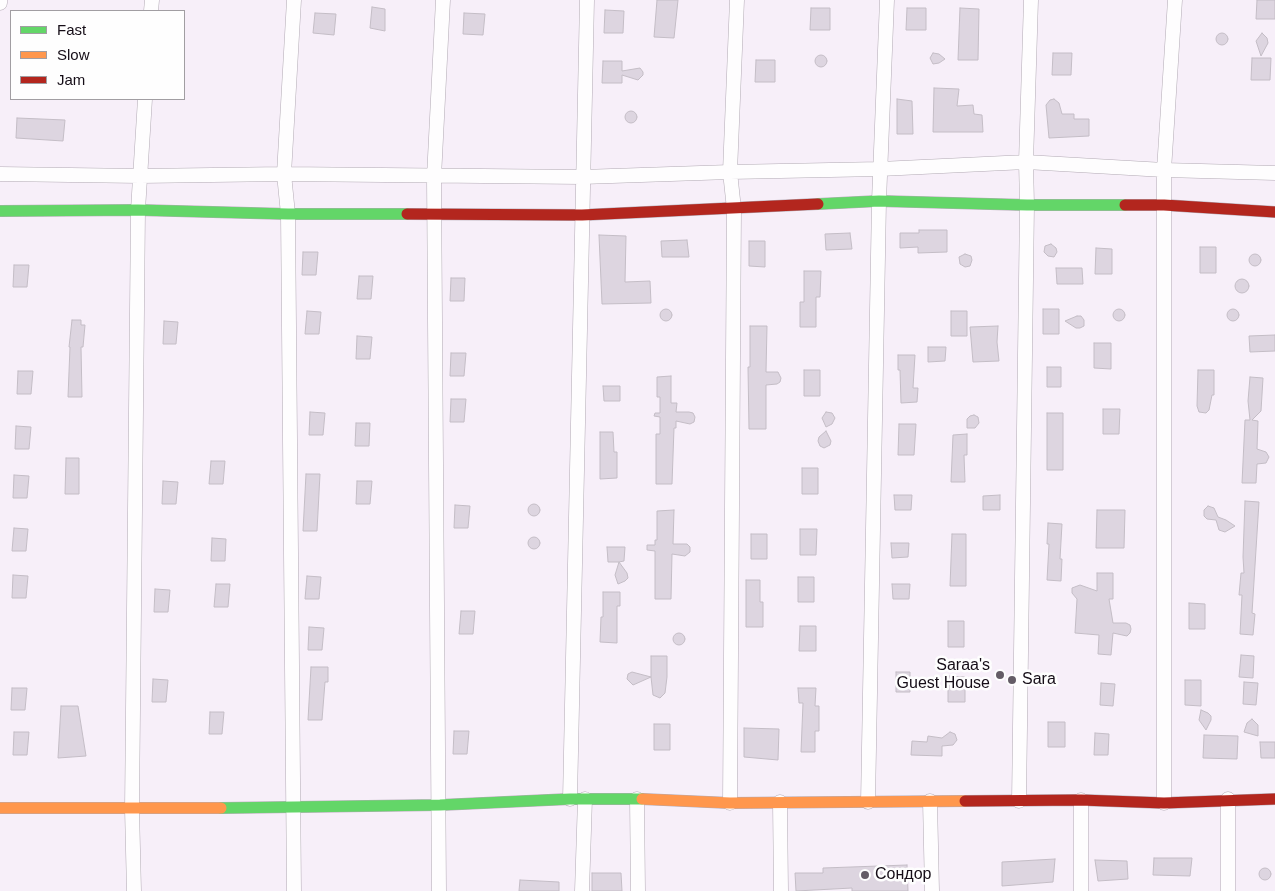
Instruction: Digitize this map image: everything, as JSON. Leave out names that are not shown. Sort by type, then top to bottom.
[{"type":"street","points":[[294,0],[284,174],[288,214],[294,891]]},
{"type":"street","points":[[439,891],[440,805],[434,177],[443,0]]},
{"type":"street","points":[[570,798],[587,0]]},
{"type":"street","points":[[730,803],[734,209],[730,172],[737,0]]},
{"type":"street","points":[[868,802],[879,202],[887,0]]},
{"type":"street","points":[[1019,801],[1026,162],[1031,0]]},
{"type":"street","points":[[1164,802],[1164,170],[1175,0]]},
{"type":"street","points":[[134,891],[132,809],[138,210],[145,100]]},
{"type":"street","points":[[0,174],[582,177],[1026,162],[1164,170],[1275,173]]},
{"type":"street","points":[[0,211],[138,210],[288,214],[582,215],[879,202],[1164,205],[1275,212]]},
{"type":"street","points":[[0,808],[132,809],[440,805],[570,798],[730,803],[1080,800],[1164,802],[1275,799]]},
{"type":"street","points":[[582,891],[585,798]]},
{"type":"street","points":[[637,799],[638,891]]},
{"type":"street","points":[[1228,799],[1228,891]]},
{"type":"street","points":[[1080,800],[1081,891]]},
{"type":"street","points":[[930,801],[932,891]]},
{"type":"street","points":[[780,802],[781,891]]},
{"type":"building","points":[[657,0],[678,0],[674,38],[654,37]]},
{"type":"building","points":[[1257,0],[1275,0],[1275,19],[1256,19]]},
{"type":"building","points":[[372,7],[385,9],[385,31],[370,28]]},
{"type":"building","points":[[811,8],[830,8],[830,30],[810,30]]},
{"type":"building","points":[[907,8],[926,8],[926,30],[906,30]]},
{"type":"building","points":[[960,8],[979,9],[978,60],[958,60]]},
{"type":"building","points":[[605,10],[624,11],[623,33],[604,33]]},
{"type":"building","points":[[315,13],[336,14],[334,35],[313,33]]},
{"type":"building","points":[[464,13],[485,14],[483,35],[463,34]]},
{"type":"building","points":[[1222,33],[1228,39],[1222,45],[1216,39]]},
{"type":"building","points":[[1262,33],[1267,38],[1268,43],[1261,56],[1256,41]]},
{"type":"building","points":[[933,53],[939,54],[945,59],[933,64],[930,58]]},
{"type":"building","points":[[1053,53],[1072,53],[1071,75],[1052,75]]},
{"type":"building","points":[[821,55],[827,61],[821,67],[815,61]]},
{"type":"building","points":[[1252,58],[1271,58],[1270,80],[1251,80]]},
{"type":"building","points":[[756,60],[775,60],[775,82],[755,82]]},
{"type":"building","points":[[603,61],[622,61],[622,71],[640,68],[643,75],[638,80],[622,75],[622,83],[602,83]]},
{"type":"building","points":[[934,88],[959,89],[957,106],[973,105],[974,114],[982,115],[983,132],[933,132]]},
{"type":"building","points":[[897,99],[912,101],[913,134],[897,134]]},
{"type":"building","points":[[1054,99],[1059,103],[1062,114],[1074,114],[1074,119],[1089,119],[1089,136],[1049,138],[1046,105],[1050,100]]},
{"type":"building","points":[[633,111],[636,112],[636,122],[629,123],[626,122],[625,115],[626,112]]},
{"type":"building","points":[[17,118],[65,120],[63,141],[16,138]]},
{"type":"building","points":[[919,230],[947,230],[947,252],[918,253],[918,247],[900,248],[900,233],[919,233]]},
{"type":"building","points":[[850,233],[852,249],[826,250],[825,234]]},
{"type":"building","points":[[599,235],[626,236],[625,282],[650,281],[651,303],[602,304]]},
{"type":"building","points":[[687,240],[689,257],[662,257],[661,241]]},
{"type":"building","points":[[749,241],[765,241],[765,267],[749,266]]},
{"type":"building","points":[[1051,244],[1056,248],[1057,252],[1054,257],[1048,256],[1044,252],[1045,246]]},
{"type":"building","points":[[1200,247],[1216,247],[1216,273],[1200,273]]},
{"type":"building","points":[[1096,248],[1112,249],[1112,274],[1095,274]]},
{"type":"building","points":[[303,252],[318,252],[316,275],[302,275]]},
{"type":"building","points":[[965,254],[971,256],[972,260],[970,266],[965,267],[960,264],[959,257]]},
{"type":"building","points":[[1257,254],[1260,255],[1260,265],[1253,266],[1250,265],[1249,258],[1250,255]]},
{"type":"building","points":[[14,265],[29,265],[27,287],[13,287]]},
{"type":"building","points":[[1056,268],[1082,268],[1083,284],[1057,284]]},
{"type":"building","points":[[804,271],[821,271],[820,297],[816,297],[816,327],[800,327],[800,302],[804,302]]},
{"type":"building","points":[[359,276],[373,276],[371,299],[357,299]]},
{"type":"building","points":[[451,278],[465,278],[464,301],[450,301]]},
{"type":"building","points":[[1242,279],[1247,281],[1249,286],[1247,291],[1242,293],[1237,291],[1235,286],[1237,281]]},
{"type":"building","points":[[668,309],[671,310],[671,320],[664,321],[661,320],[660,313],[661,310]]},
{"type":"building","points":[[1043,309],[1059,309],[1059,334],[1043,334]]},
{"type":"building","points":[[1121,309],[1124,310],[1124,320],[1117,321],[1114,320],[1113,313],[1114,310]]},
{"type":"building","points":[[1235,309],[1238,310],[1238,320],[1231,321],[1228,320],[1227,313],[1228,310]]},
{"type":"building","points":[[307,311],[321,312],[319,334],[305,334]]},
{"type":"building","points":[[951,311],[967,311],[967,336],[951,336]]},
{"type":"building","points":[[1081,316],[1084,320],[1084,326],[1080,328],[1076,328],[1065,321]]},
{"type":"building","points":[[72,320],[81,320],[81,325],[85,325],[83,347],[81,347],[82,397],[68,397],[69,347]]},
{"type":"building","points":[[164,321],[178,322],[176,344],[163,344]]},
{"type":"building","points":[[750,326],[767,326],[766,372],[778,372],[781,378],[777,384],[766,385],[766,429],[749,429],[748,367],[750,367]]},
{"type":"building","points":[[998,326],[999,361],[973,362],[970,327]]},
{"type":"building","points":[[1275,335],[1275,351],[1250,352],[1249,336]]},
{"type":"building","points":[[357,336],[372,337],[370,359],[356,359]]},
{"type":"building","points":[[1094,343],[1111,343],[1111,369],[1094,368]]},
{"type":"building","points":[[928,347],[946,347],[945,361],[928,362]]},
{"type":"building","points":[[451,353],[466,353],[464,376],[450,376]]},
{"type":"building","points":[[898,355],[915,355],[913,388],[918,388],[917,402],[901,403]]},
{"type":"building","points":[[1047,367],[1061,367],[1061,387],[1047,387]]},
{"type":"building","points":[[804,370],[820,370],[820,396],[804,396]]},
{"type":"building","points":[[1198,370],[1214,370],[1214,395],[1212,395],[1209,410],[1206,413],[1199,412],[1197,406]]},
{"type":"building","points":[[18,371],[33,371],[31,394],[17,394]]},
{"type":"building","points":[[671,376],[671,403],[677,403],[676,412],[693,413],[695,417],[694,422],[690,424],[676,421],[676,428],[674,428],[672,484],[656,484],[656,434],[660,434],[660,417],[654,416],[655,413],[660,413],[660,397],[657,397],[657,377]]},
{"type":"building","points":[[1250,377],[1263,378],[1261,411],[1252,420],[1258,421],[1257,449],[1266,452],[1269,457],[1266,463],[1257,464],[1256,483],[1242,483],[1245,420],[1250,420],[1248,401]]},
{"type":"building","points":[[603,386],[620,386],[620,401],[604,401]]},
{"type":"building","points":[[451,399],[466,399],[464,422],[450,422]]},
{"type":"building","points":[[1103,409],[1120,409],[1119,434],[1103,434]]},
{"type":"building","points":[[310,412],[325,413],[323,435],[309,435]]},
{"type":"building","points":[[826,412],[832,413],[835,418],[832,424],[826,427],[822,418]]},
{"type":"building","points":[[1047,413],[1063,413],[1063,470],[1047,470]]},
{"type":"building","points":[[974,415],[978,417],[979,423],[975,428],[967,428],[967,419]]},
{"type":"building","points":[[356,423],[370,423],[369,446],[355,446]]},
{"type":"building","points":[[899,424],[916,424],[914,455],[898,455]]},
{"type":"building","points":[[16,426],[31,427],[29,449],[15,449]]},
{"type":"building","points":[[826,431],[831,441],[830,445],[824,448],[820,446],[818,441],[819,437]]},
{"type":"building","points":[[600,432],[613,432],[614,452],[617,452],[617,478],[600,479]]},
{"type":"building","points":[[967,434],[967,455],[964,455],[965,482],[951,482],[953,435]]},
{"type":"building","points":[[66,458],[79,458],[79,494],[65,494]]},
{"type":"building","points":[[211,461],[225,461],[223,484],[209,484]]},
{"type":"building","points":[[802,468],[818,468],[818,494],[802,494]]},
{"type":"building","points":[[306,474],[320,474],[317,531],[303,531]]},
{"type":"building","points":[[14,475],[29,476],[27,498],[13,498]]},
{"type":"building","points":[[163,481],[178,482],[176,504],[162,504]]},
{"type":"building","points":[[357,481],[372,481],[370,504],[356,504]]},
{"type":"building","points":[[894,495],[912,495],[911,510],[895,510]]},
{"type":"building","points":[[1000,495],[1000,510],[983,510],[983,496]]},
{"type":"building","points":[[1245,501],[1259,502],[1252,613],[1255,614],[1253,635],[1240,634],[1242,595],[1239,595],[1241,573],[1244,573]]},
{"type":"building","points":[[536,504],[539,505],[539,515],[532,516],[529,515],[528,508],[529,505]]},
{"type":"building","points":[[455,505],[470,506],[468,528],[454,528]]},
{"type":"building","points":[[1208,506],[1214,508],[1218,517],[1235,526],[1225,532],[1219,530],[1216,520],[1207,519],[1204,516],[1204,510]]},
{"type":"building","points":[[674,510],[673,544],[687,544],[690,547],[690,552],[685,556],[672,554],[671,599],[655,599],[655,551],[647,550],[647,545],[655,545],[655,540],[657,540],[657,511]]},
{"type":"building","points":[[1097,510],[1125,510],[1124,548],[1096,548]]},
{"type":"building","points":[[1048,523],[1062,524],[1061,581],[1047,580]]},
{"type":"building","points":[[14,528],[28,529],[26,551],[12,551]]},
{"type":"building","points":[[800,529],[817,529],[816,555],[800,555]]},
{"type":"building","points":[[751,534],[767,534],[767,559],[751,559]]},
{"type":"building","points":[[952,534],[966,534],[966,586],[950,586]]},
{"type":"building","points":[[536,537],[539,538],[539,548],[532,549],[529,548],[528,541],[529,538]]},
{"type":"building","points":[[212,538],[226,539],[225,561],[211,561]]},
{"type":"building","points":[[891,543],[909,543],[908,557],[892,558]]},
{"type":"building","points":[[607,547],[625,547],[624,561],[608,562]]},
{"type":"building","points":[[619,562],[627,573],[628,578],[618,584],[615,575]]},
{"type":"building","points":[[1097,573],[1113,573],[1113,599],[1109,599],[1113,623],[1126,623],[1130,625],[1131,629],[1127,636],[1113,633],[1111,655],[1098,654],[1099,635],[1075,633],[1077,599],[1072,593],[1072,588],[1080,585],[1097,591]]},
{"type":"building","points":[[13,575],[28,576],[26,598],[12,598]]},
{"type":"building","points":[[307,576],[321,577],[319,599],[305,599]]},
{"type":"building","points":[[798,577],[814,577],[814,602],[798,602]]},
{"type":"building","points":[[746,580],[760,580],[760,602],[763,602],[763,627],[746,627]]},
{"type":"building","points":[[216,584],[230,584],[228,607],[214,607]]},
{"type":"building","points":[[892,584],[910,584],[909,599],[893,599]]},
{"type":"building","points":[[155,589],[170,590],[168,612],[154,612]]},
{"type":"building","points":[[603,592],[620,592],[620,606],[617,606],[617,643],[600,642]]},
{"type":"building","points":[[1189,603],[1205,604],[1205,629],[1189,629]]},
{"type":"building","points":[[461,611],[475,611],[473,634],[459,634]]},
{"type":"building","points":[[948,621],[964,621],[964,647],[948,647]]},
{"type":"building","points":[[800,626],[816,626],[816,651],[799,651]]},
{"type":"building","points":[[309,627],[324,628],[322,650],[308,650]]},
{"type":"building","points":[[681,633],[684,634],[684,644],[677,645],[674,644],[673,637],[674,634]]},
{"type":"building","points":[[1241,655],[1254,656],[1253,678],[1239,677]]},
{"type":"building","points":[[651,656],[667,656],[665,693],[660,698],[653,695]]},
{"type":"building","points":[[311,667],[328,667],[328,682],[325,682],[322,720],[308,720]]},
{"type":"building","points":[[632,672],[651,677],[633,685],[627,679],[628,674]]},
{"type":"building","points":[[896,672],[910,672],[910,692],[896,692]]},
{"type":"building","points":[[948,676],[965,677],[965,702],[948,702]]},
{"type":"building","points":[[153,679],[168,680],[166,702],[152,702]]},
{"type":"building","points":[[1185,680],[1201,680],[1201,706],[1185,705]]},
{"type":"building","points":[[1244,682],[1258,683],[1256,705],[1243,704]]},
{"type":"building","points":[[1101,683],[1115,684],[1113,706],[1100,705]]},
{"type":"building","points":[[12,688],[27,688],[25,710],[11,710]]},
{"type":"building","points":[[798,688],[816,688],[815,706],[819,706],[819,731],[815,731],[815,752],[801,752],[803,703],[799,703]]},
{"type":"building","points":[[61,706],[78,706],[86,756],[58,758]]},
{"type":"building","points":[[1201,710],[1211,716],[1206,730],[1199,720]]},
{"type":"building","points":[[210,712],[224,712],[222,734],[209,734]]},
{"type":"building","points":[[1252,719],[1258,725],[1258,736],[1244,732],[1247,723]]},
{"type":"building","points":[[1048,722],[1065,722],[1065,747],[1048,747]]},
{"type":"building","points":[[654,724],[670,724],[670,750],[654,750]]},
{"type":"building","points":[[744,728],[779,729],[778,760],[744,757]]},
{"type":"building","points":[[454,731],[469,731],[467,754],[453,754]]},
{"type":"building","points":[[14,732],[29,732],[27,755],[13,755]]},
{"type":"building","points":[[950,732],[955,734],[957,740],[953,745],[942,746],[942,756],[911,755],[912,741],[927,742],[928,736],[942,738]]},
{"type":"building","points":[[1095,733],[1109,734],[1108,755],[1094,755]]},
{"type":"building","points":[[1204,735],[1238,736],[1237,759],[1203,758]]},
{"type":"building","points":[[1260,742],[1275,742],[1275,758],[1261,758]]},
{"type":"building","points":[[1154,858],[1192,858],[1190,876],[1153,875]]},
{"type":"building","points":[[1055,859],[1053,882],[1002,886],[1002,862]]},
{"type":"building","points":[[1095,860],[1127,861],[1128,879],[1098,881]]},
{"type":"building","name":"Сондор","points":[[907,865],[908,891],[852,891],[852,888],[796,891],[795,873],[823,873],[823,868]]},
{"type":"building","points":[[1267,868],[1270,869],[1270,879],[1263,880],[1260,879],[1259,872],[1260,869]]},
{"type":"building","points":[[592,873],[621,873],[622,891],[592,891]]},
{"type":"building","points":[[520,880],[559,882],[559,891],[519,891]]},
{"type":"traffic: fast","points":[[818,204],[879,201],[1027,205],[1125,205]]},
{"type":"traffic: fast","points":[[0,211],[138,210],[288,214],[407,214]]},
{"type":"traffic: fast","points":[[221,808],[440,805],[570,799],[642,799]]},
{"type":"traffic: slow","points":[[642,799],[730,803],[965,801]]},
{"type":"traffic: slow","points":[[0,808],[221,808]]},
{"type":"traffic: jam","points":[[407,214],[582,215],[818,204]]},
{"type":"traffic: jam","points":[[1125,205],[1164,205],[1275,212]]},
{"type":"traffic: jam","points":[[965,801],[1081,800],[1164,803],[1275,799]]},
{"type":"place","name":"Saraa's Guest House","points":[[1000,675]]},
{"type":"place","name":"Sara","points":[[1012,680]]},
{"type":"place","name":"Сондор","points":[[865,875]]}]
